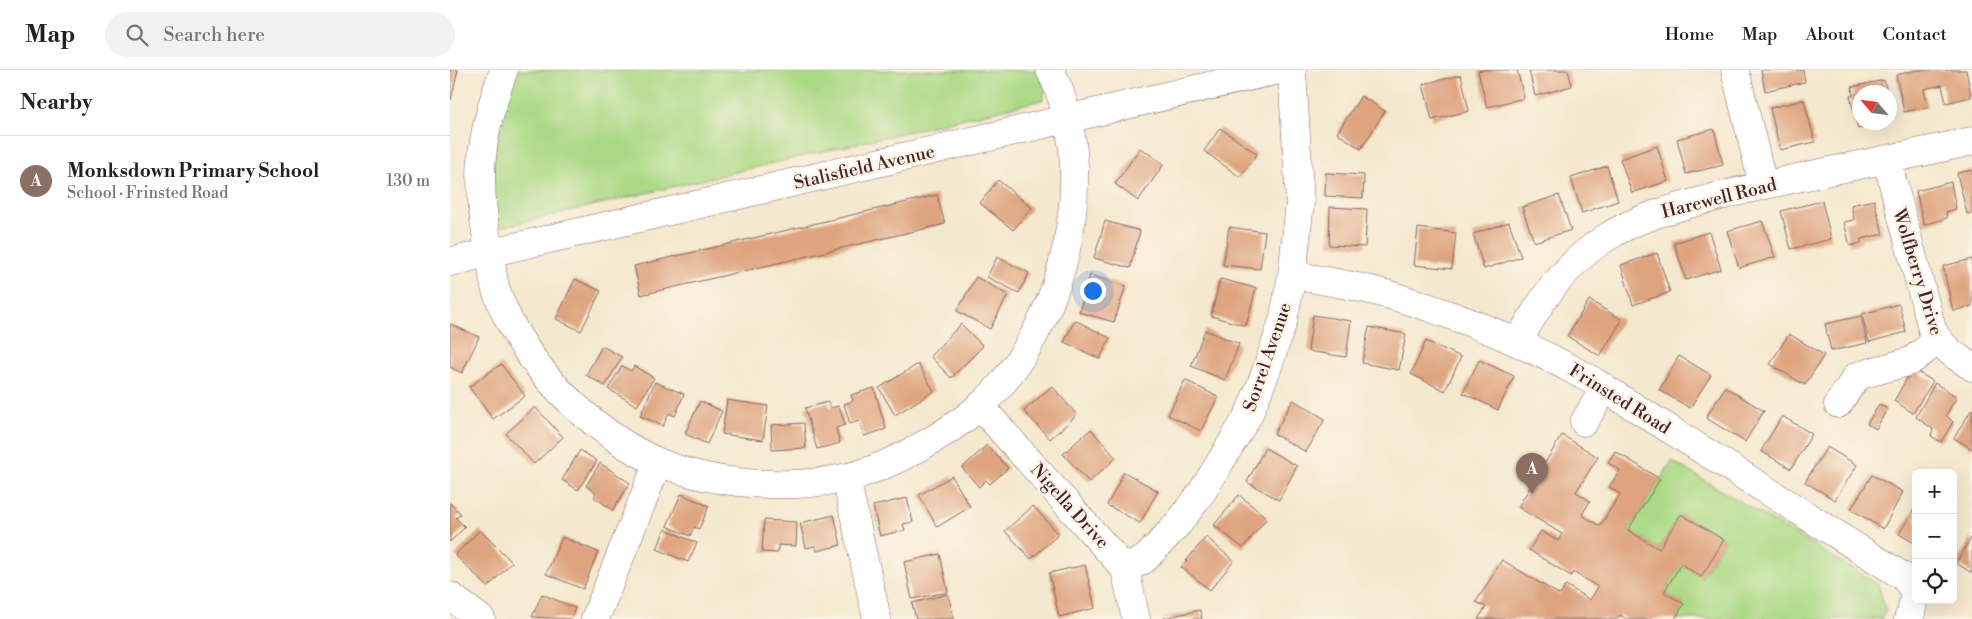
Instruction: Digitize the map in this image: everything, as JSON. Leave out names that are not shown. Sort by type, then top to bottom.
[{"type":"street","points":[[504,70],[490,111],[480,154],[482,216],[496,288],[513,327],[536,363],[563,394],[589,418],[617,439],[658,462],[737,483],[776,484],[846,478],[914,451],[980,406],[1013,368],[1040,326],[1059,278],[1070,238],[1075,189],[1069,119],[1050,70]]},
{"type":"street","name":"Stalisfield Avenue","points":[[450,262],[797,184],[1278,70]]},
{"type":"street","name":"Sorrel Avenue","points":[[1124,569],[1145,559],[1178,524],[1202,492],[1228,452],[1248,416],[1266,372],[1283,321],[1292,275],[1300,202],[1292,70]]},
{"type":"street","points":[[1736,70],[1763,185]]},
{"type":"street","name":"Harewell Road","points":[[1518,342],[1535,310],[1563,273],[1604,239],[1659,212],[1763,185],[1886,161],[1972,141]]},
{"type":"street","name":"Wolfberry Drive","points":[[1886,161],[1932,329],[1937,341],[1949,352],[1972,366]]},
{"type":"street","name":"Frinsted Road","points":[[1292,275],[1392,295],[1448,314],[1547,355],[1605,388],[1904,577],[1912,587]]},
{"type":"street","points":[[1838,404],[1857,376],[1911,361],[1937,341]]},
{"type":"street","points":[[1584,422],[1605,388]]},
{"type":"street","name":"Nigella Drive","points":[[980,406],[1124,569],[1136,619]]},
{"type":"street","points":[[595,619],[658,462]]},
{"type":"street","points":[[846,478],[877,619]]},
{"type":"street","points":[[450,596],[481,619]]},
{"type":"street","points":[[1908,619],[1913,604]]},
{"type":"green space","points":[[516,70],[1038,70],[1046,89],[1042,100],[502,227],[496,225],[491,206],[496,128]]},
{"type":"green space","points":[[1672,461],[1878,584],[1886,611],[1881,619],[1675,619],[1684,604],[1664,592],[1681,564],[1702,577],[1724,540],[1681,514],[1659,549],[1628,530]]},
{"type":"building","points":[[450,70],[458,70],[451,100],[450,100]]},
{"type":"building","points":[[1517,70],[1524,98],[1487,107],[1478,71]]},
{"type":"building","points":[[1529,70],[1568,70],[1572,86],[1535,96]]},
{"type":"building","points":[[1761,70],[1803,70],[1805,82],[1765,91]]},
{"type":"building","points":[[1917,70],[1966,70],[1971,97],[1946,103],[1942,85],[1924,89],[1928,107],[1904,112],[1896,75]]},
{"type":"building","points":[[1461,75],[1469,111],[1432,120],[1423,84]]},
{"type":"building","points":[[1884,80],[1885,85],[1861,85]]},
{"type":"building","points":[[1361,96],[1385,111],[1361,149],[1337,133]]},
{"type":"building","points":[[1804,100],[1815,142],[1780,150],[1770,108]]},
{"type":"building","points":[[1220,128],[1257,154],[1240,177],[1204,151]]},
{"type":"building","points":[[1714,129],[1723,165],[1686,174],[1677,139]]},
{"type":"building","points":[[1657,146],[1668,181],[1632,193],[1620,159]]},
{"type":"building","points":[[1140,148],[1164,164],[1138,201],[1115,184]]},
{"type":"building","points":[[1607,166],[1618,201],[1582,213],[1571,178]]},
{"type":"building","points":[[1972,170],[1972,213],[1967,214],[1957,173]]},
{"type":"building","points":[[1326,173],[1364,175],[1363,198],[1325,196]]},
{"type":"building","points":[[998,180],[1032,208],[1013,230],[980,203]]},
{"type":"building","points":[[1951,182],[1956,209],[1946,212],[1947,218],[1924,225],[1916,191]]},
{"type":"building","points":[[937,195],[945,224],[641,295],[634,266]]},
{"type":"building","points":[[1559,195],[1571,230],[1534,242],[1522,207]]},
{"type":"building","points":[[1874,200],[1883,234],[1861,239],[1861,243],[1850,246],[1844,222],[1854,220],[1851,205]]},
{"type":"building","points":[[1822,201],[1831,239],[1791,249],[1781,211]]},
{"type":"building","points":[[1330,207],[1367,209],[1365,247],[1329,245]]},
{"type":"building","points":[[1105,221],[1140,231],[1130,268],[1094,258]]},
{"type":"building","points":[[1762,221],[1775,257],[1739,268],[1727,231]]},
{"type":"building","points":[[1509,222],[1521,257],[1484,269],[1473,234]]},
{"type":"building","points":[[1229,227],[1265,232],[1260,269],[1223,265]]},
{"type":"building","points":[[1418,228],[1456,233],[1452,269],[1414,265]]},
{"type":"building","points":[[1709,232],[1721,269],[1686,280],[1674,243]]},
{"type":"building","points":[[1657,253],[1670,292],[1633,305],[1621,265]]},
{"type":"building","points":[[997,257],[1029,273],[1019,293],[987,277]]},
{"type":"building","points":[[1972,259],[1972,306],[1953,311],[1943,266]]},
{"type":"building","points":[[1090,275],[1126,286],[1114,322],[1079,312]]},
{"type":"building","points":[[976,277],[1008,295],[990,329],[957,311]]},
{"type":"building","points":[[575,279],[601,291],[581,331],[556,319]]},
{"type":"building","points":[[1220,279],[1256,288],[1246,326],[1211,316]]},
{"type":"building","points":[[1589,300],[1622,320],[1600,356],[1567,336]]},
{"type":"building","points":[[1899,304],[1906,332],[1869,342],[1862,314]]},
{"type":"building","points":[[1313,315],[1351,321],[1346,357],[1308,351]]},
{"type":"building","points":[[1861,316],[1867,343],[1831,351],[1825,324]]},
{"type":"building","points":[[1075,320],[1110,338],[1100,359],[1064,342]]},
{"type":"building","points":[[450,324],[479,337],[462,373],[450,367]]},
{"type":"building","points":[[961,324],[983,346],[951,378],[930,356]]},
{"type":"building","points":[[1369,327],[1406,334],[1399,370],[1362,363]]},
{"type":"building","points":[[1205,330],[1239,344],[1225,380],[1191,366]]},
{"type":"building","points":[[1789,334],[1824,355],[1805,385],[1770,364]]},
{"type":"building","points":[[1426,341],[1461,357],[1445,391],[1411,374]]},
{"type":"building","points":[[602,346],[622,357],[605,386],[586,375]]},
{"type":"building","points":[[1679,356],[1711,375],[1690,408],[1659,390]]},
{"type":"building","points":[[1479,360],[1514,376],[1498,410],[1463,393]]},
{"type":"building","points":[[501,364],[525,396],[493,419],[469,387]]},
{"type":"building","points":[[918,364],[934,391],[895,415],[879,388]]},
{"type":"building","points":[[622,366],[631,371],[634,366],[654,378],[637,406],[608,389]]},
{"type":"building","points":[[1912,369],[1933,381],[1913,413],[1894,401]]},
{"type":"building","points":[[1185,380],[1218,397],[1201,431],[1168,415]]},
{"type":"building","points":[[655,382],[684,394],[675,416],[669,413],[663,426],[640,416]]},
{"type":"building","points":[[1935,383],[1957,397],[1946,415],[1953,422],[1941,442],[1931,436],[1933,429],[1916,417]]},
{"type":"building","points":[[1052,386],[1077,415],[1050,439],[1024,411]]},
{"type":"building","points":[[1725,387],[1764,411],[1745,442],[1706,418]]},
{"type":"building","points":[[874,388],[886,429],[864,436],[859,421],[850,424],[844,404],[853,401],[851,395]]},
{"type":"building","points":[[727,400],[768,406],[763,440],[722,434]]},
{"type":"building","points":[[1293,400],[1325,419],[1306,452],[1274,434]]},
{"type":"building","points":[[700,401],[722,411],[707,444],[685,434]]},
{"type":"building","points":[[828,402],[830,408],[839,406],[845,425],[836,428],[840,443],[817,449],[805,408]]},
{"type":"building","points":[[1879,404],[1887,409],[1876,429],[1867,424]]},
{"type":"building","points":[[535,407],[563,437],[534,464],[506,434]]},
{"type":"building","points":[[1972,409],[1972,449],[1954,438]]},
{"type":"building","points":[[1782,416],[1812,434],[1791,469],[1761,451]]},
{"type":"building","points":[[804,423],[806,448],[772,450],[771,425]]},
{"type":"building","points":[[1091,429],[1116,458],[1089,482],[1063,454]]},
{"type":"building","points":[[1562,435],[1598,457],[1576,492],[1590,501],[1582,515],[1600,526],[1620,494],[1609,487],[1620,470],[1608,463],[1615,451],[1660,479],[1628,530],[1659,549],[1681,514],[1724,540],[1701,577],[1681,564],[1664,592],[1684,604],[1675,619],[1626,619],[1620,615],[1617,619],[1478,619],[1486,607],[1476,602],[1502,560],[1560,595],[1566,585],[1590,600],[1598,587],[1573,572],[1571,576],[1529,550],[1541,531],[1558,541],[1562,534],[1518,507]]},
{"type":"building","points":[[987,445],[1008,468],[990,484],[986,480],[979,487],[962,468]]},
{"type":"building","points":[[1827,447],[1857,465],[1835,500],[1805,482]]},
{"type":"building","points":[[1265,448],[1297,466],[1279,500],[1247,482]]},
{"type":"building","points":[[580,450],[597,461],[578,490],[562,480]]},
{"type":"building","points":[[600,463],[630,483],[613,510],[594,497],[596,493],[586,486]]},
{"type":"building","points":[[1124,472],[1158,491],[1140,523],[1107,505]]},
{"type":"building","points":[[1872,475],[1903,492],[1883,529],[1851,509]]},
{"type":"building","points":[[952,476],[970,507],[937,527],[919,495]]},
{"type":"building","points":[[681,494],[709,506],[699,529],[694,527],[690,536],[667,526]]},
{"type":"building","points":[[1239,495],[1267,518],[1243,548],[1214,525]]},
{"type":"building","points":[[907,498],[913,522],[903,524],[905,530],[880,536],[873,506]]},
{"type":"building","points":[[450,503],[461,514],[456,518],[465,527],[450,542]]},
{"type":"building","points":[[1033,506],[1059,534],[1031,559],[1005,531]]},
{"type":"building","points":[[1912,513],[1912,542],[1899,534]]},
{"type":"building","points":[[834,515],[841,545],[817,551],[815,546],[806,548],[800,523]]},
{"type":"building","points":[[764,520],[797,522],[796,546],[778,545],[778,553],[762,552]]},
{"type":"building","points":[[665,529],[697,543],[688,562],[657,549]]},
{"type":"building","points":[[480,530],[512,562],[488,587],[455,555]]},
{"type":"building","points":[[1972,536],[1972,573],[1957,564]]},
{"type":"building","points":[[562,537],[598,552],[583,589],[546,574]]},
{"type":"building","points":[[1206,537],[1234,561],[1210,590],[1181,567]]},
{"type":"building","points":[[940,554],[948,592],[912,599],[904,562]]},
{"type":"building","points":[[1085,565],[1095,608],[1059,617],[1049,573]]},
{"type":"building","points":[[542,594],[575,608],[571,619],[532,617]]},
{"type":"building","points":[[948,594],[954,619],[916,619],[912,603]]},
{"type":"building","points":[[1200,610],[1202,619],[1164,619],[1164,618]]},
{"type":"place","name":"Monksdown Primary School","points":[[1532,494]]}]
